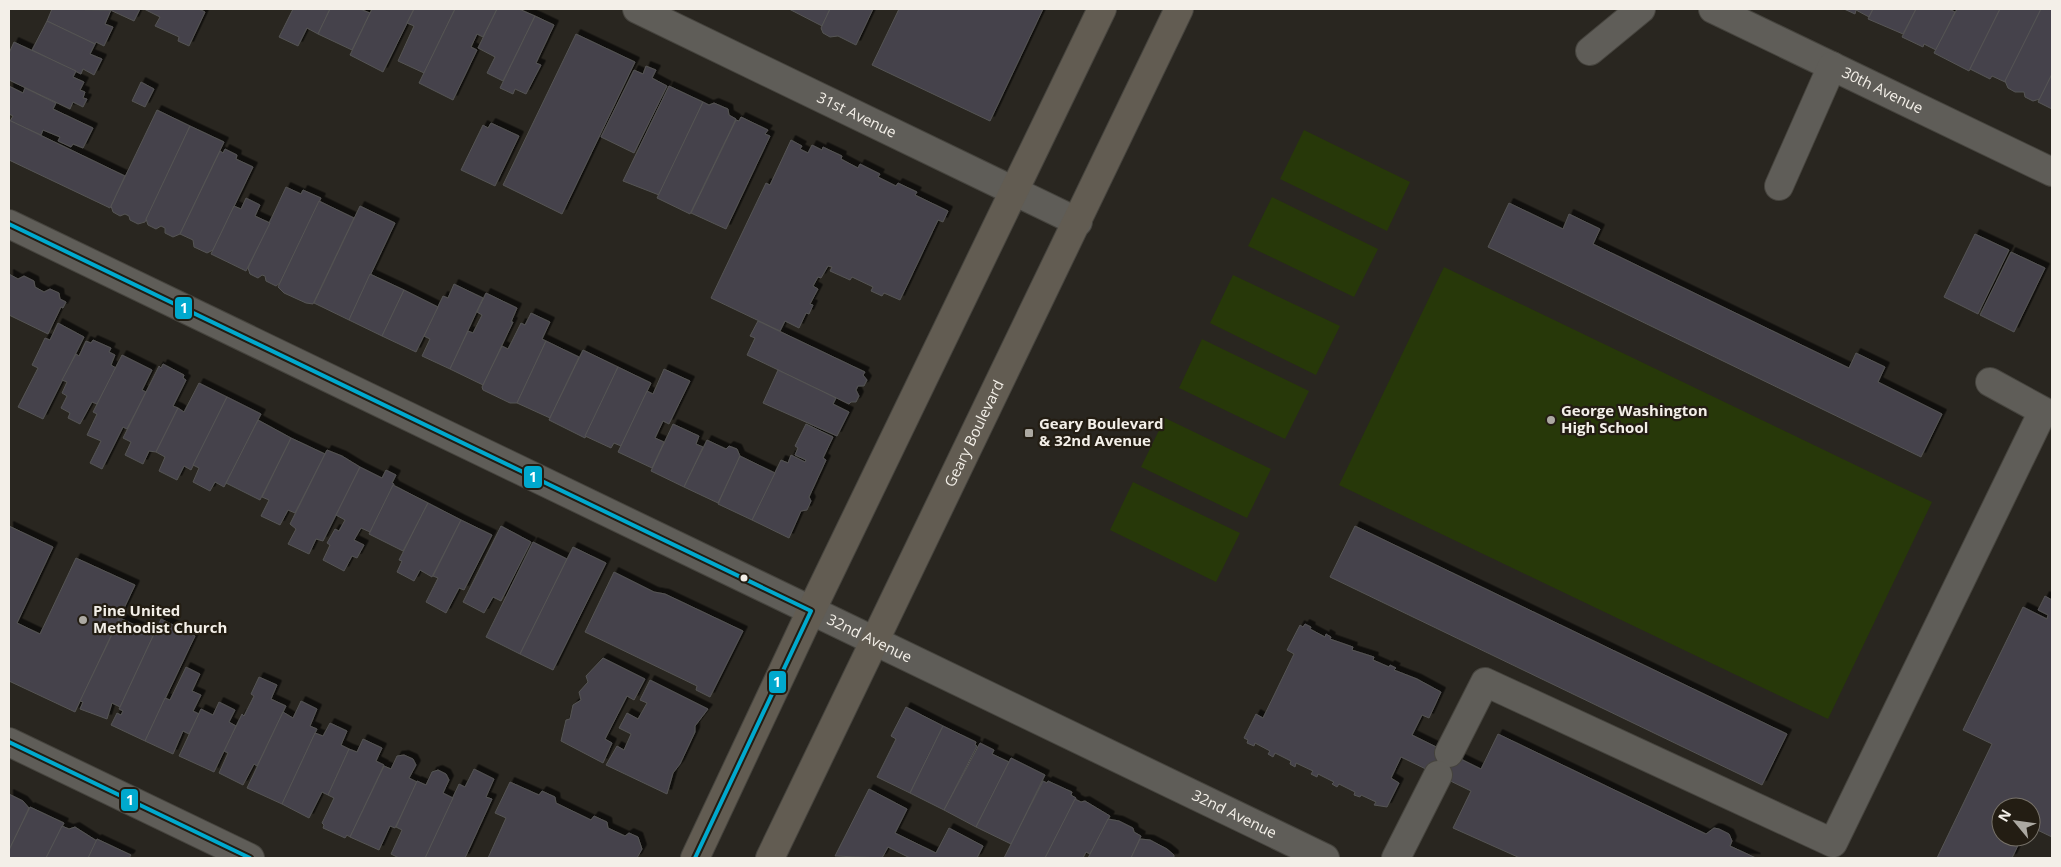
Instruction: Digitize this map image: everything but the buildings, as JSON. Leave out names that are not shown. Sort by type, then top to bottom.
[{"type":"main road","points":[[695,858],[811,611],[1102,9]]},
{"type":"main road","name":"Geary Boulevard","points":[[770,858],[1180,9]]},
{"type":"street","name":"31st Avenue","points":[[637,9],[1078,222]]},
{"type":"street","points":[[1590,51],[1642,9]]},
{"type":"street","name":"30th Avenue","points":[[1713,9],[2052,172]]},
{"type":"street","points":[[1780,186],[1832,66]]},
{"type":"street","name":"32nd Avenue","points":[[9,224],[1326,858]]},
{"type":"street","points":[[1396,858],[1485,682],[1833,843],[2042,410],[1990,382]]},
{"type":"street","points":[[9,742],[250,858]]},
{"type":"green space","points":[[1304,130],[1410,182],[1387,231],[1280,179]]},
{"type":"green space","points":[[1272,197],[1378,249],[1354,297],[1248,246]]},
{"type":"green space","points":[[1444,267],[1932,502],[1828,719],[1339,485]]},
{"type":"green space","points":[[1233,275],[1340,326],[1316,375],[1210,323]]},
{"type":"green space","points":[[1202,339],[1309,391],[1285,439],[1179,388]]},
{"type":"green space","points":[[1165,418],[1271,469],[1247,518],[1141,467]]},
{"type":"green space","points":[[1133,482],[1240,533],[1216,582],[1110,530]]},
{"type":"transit line","name":"1","points":[[9,224],[811,611],[695,858]]},
{"type":"transit line","name":"1","points":[[9,742],[250,858]]},
{"type":"place","name":"George Washington High School","points":[[1551,420]]},
{"type":"place","name":"Geary Boulevard & 32nd Avenue","points":[[1029,433]]},
{"type":"place","name":"Pine United Methodist Church","points":[[83,620]]}]
